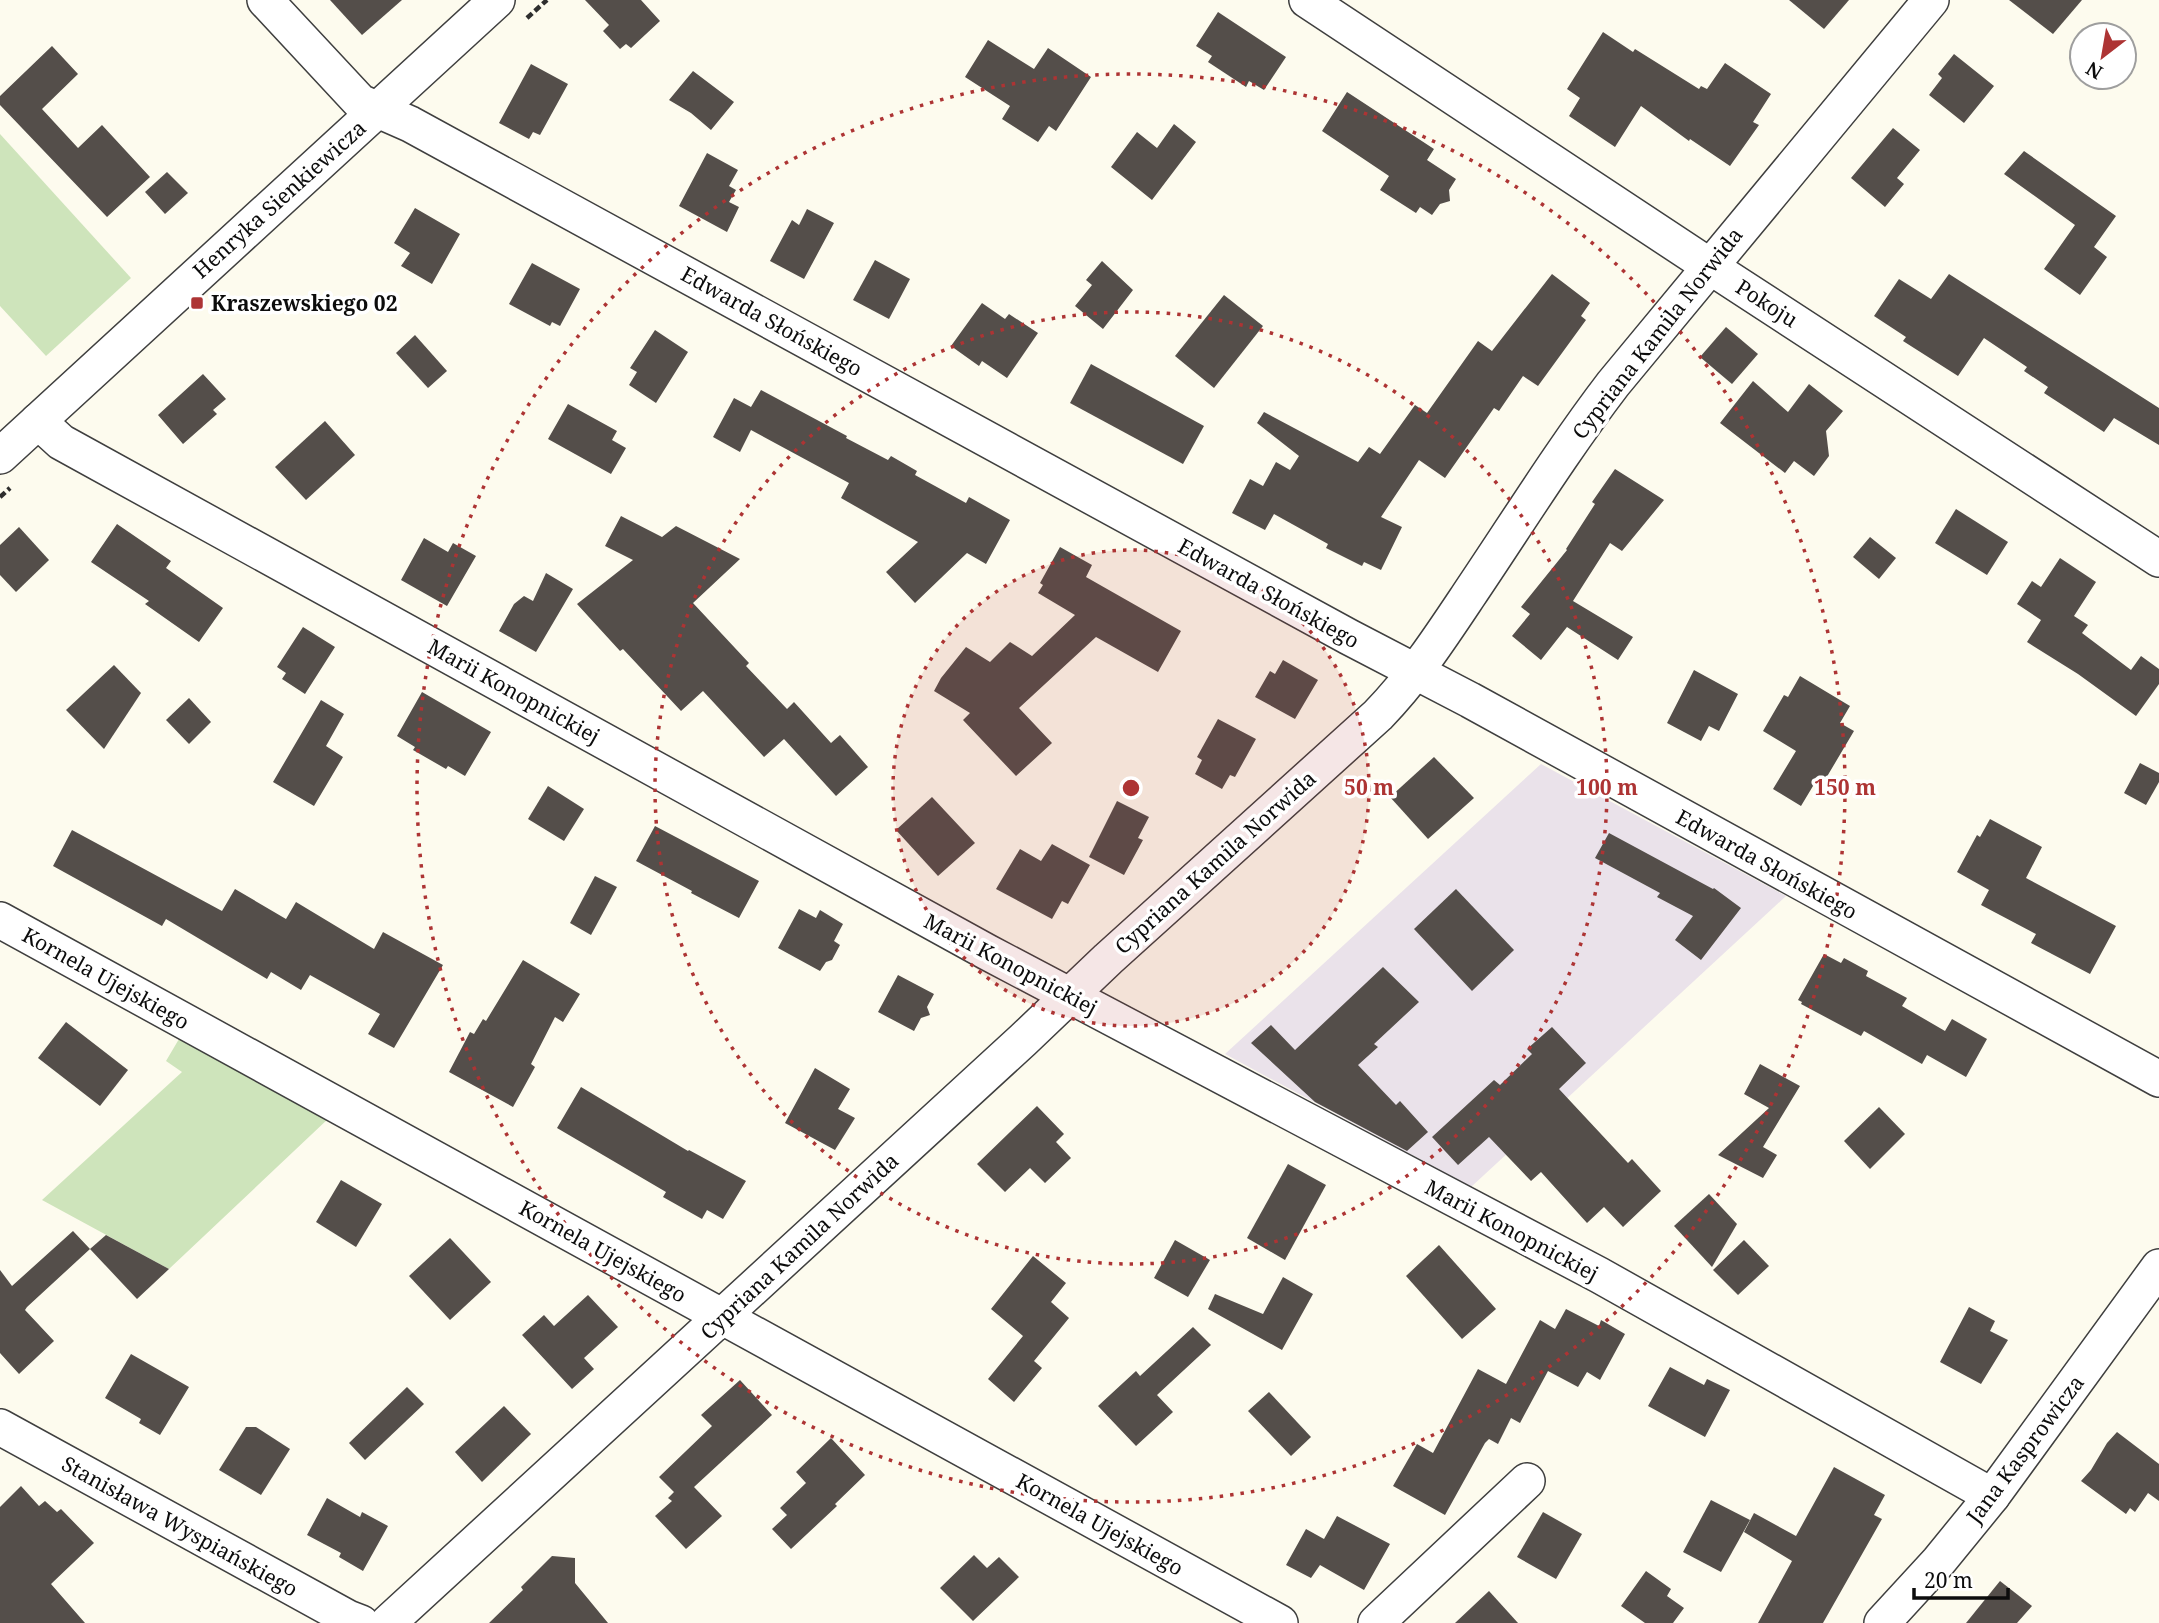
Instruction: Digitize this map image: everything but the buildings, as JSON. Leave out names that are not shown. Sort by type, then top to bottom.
[{"type":"street","name":"Edwarda Słońskiego","points":[[265,0],[360,102],[410,124],[2159,1079]]},
{"type":"street","name":"Henryka Sienkiewicza","points":[[0,456],[497,0]]},
{"type":"street","name":"Pokoju","points":[[1307,0],[2159,559]]},
{"type":"street","name":"Cypriana Kamila Norwida","points":[[388,1623],[1401,692],[1598,403],[1931,0]]},
{"type":"street","name":"Marii Konopnickiej","points":[[38,421],[73,449],[1070,996],[1599,1276],[1992,1496]]},
{"type":"street","name":"Kornela Ujejskiego","points":[[0,920],[1280,1623]]},
{"type":"street","name":"Jana Kasprowicza","points":[[1882,1623],[1939,1561],[1992,1496],[2159,1267]]},
{"type":"street","name":"Stanisława Wyspiańskiego","points":[[0,1427],[361,1623]]},
{"type":"street","points":[[1376,1623],[1527,1481]]},
{"type":"shaded area","points":[[1541,764],[1786,896],[1471,1187],[1225,1054]]},
{"type":"green space","points":[[0,134],[131,278],[46,356],[0,306]]},
{"type":"green space","points":[[184,1038],[329,1118],[169,1269],[42,1200],[182,1072],[166,1061],[179,1039]]},
{"type":"place","name":"Kraszewskiego 02","points":[[197,303]]}]
